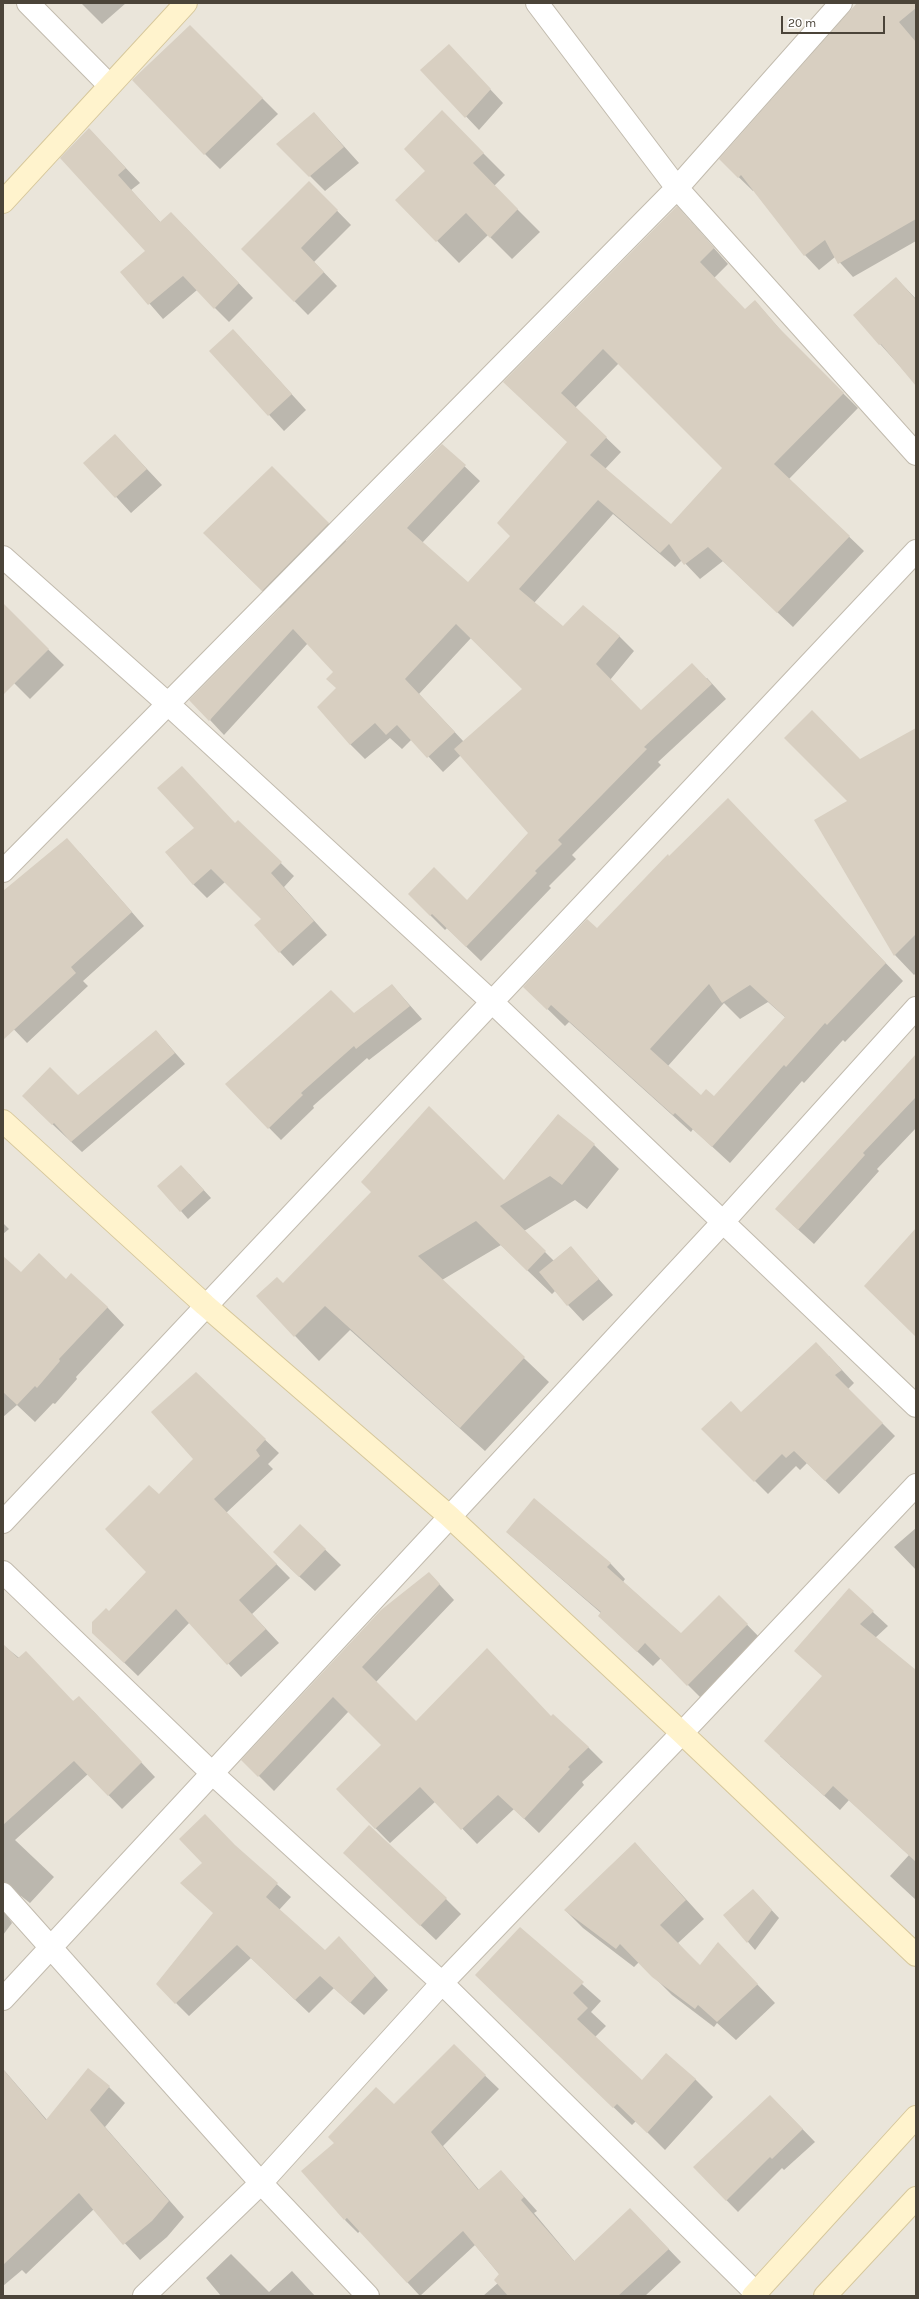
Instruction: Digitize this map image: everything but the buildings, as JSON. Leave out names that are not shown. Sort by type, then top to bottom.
[{"type":"street","points":[[28,3],[109,85]]},
{"type":"street","points":[[3,202],[186,3]]},
{"type":"street","points":[[537,3],[676,188],[916,454]]},
{"type":"street","points":[[3,871],[676,188],[841,3]]},
{"type":"street","points":[[3,1522],[491,1000],[916,551]]},
{"type":"street","points":[[3,557],[168,704],[491,1000],[916,1406]]},
{"type":"street","points":[[3,1999],[723,1222],[916,1008]]},
{"type":"street","points":[[3,1121],[205,1305],[449,1516],[682,1733],[916,1955]]},
{"type":"street","points":[[144,2296],[262,2183],[442,1983],[682,1733],[916,1485]]},
{"type":"street","points":[[3,1572],[212,1774],[442,1983],[754,2294],[916,2117]]},
{"type":"street","points":[[3,1894],[262,2183],[368,2296]]},
{"type":"street","points":[[825,2296],[916,2198]]},
{"type":"shaded area","points":[[3,3],[916,3],[916,2296],[3,2296]]}]
